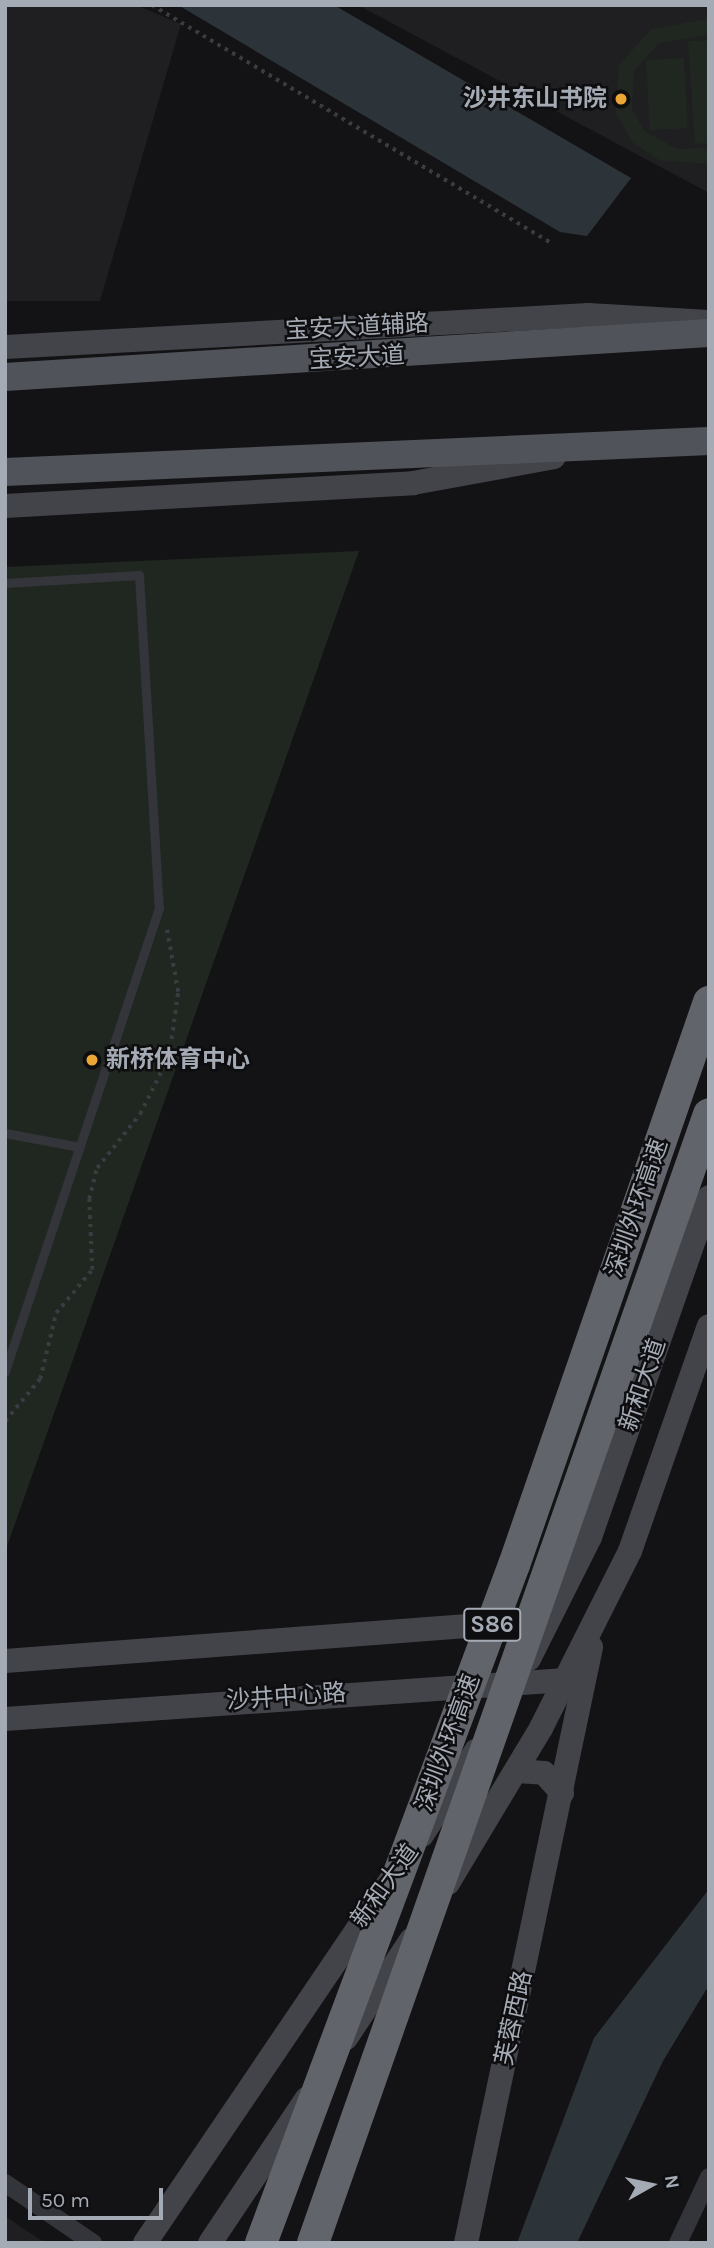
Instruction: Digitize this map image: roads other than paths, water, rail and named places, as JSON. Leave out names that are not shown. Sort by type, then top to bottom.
[{"type":"highway","name":"深圳外环高速","points":[[261,2243],[514,1565],[709,1002]]},
{"type":"highway","name":"深圳外环高速","points":[[313,2243],[709,1114]]},
{"type":"main road","name":"宝安大道辅路","points":[[5,347],[588,315],[709,322]]},
{"type":"main road","name":"宝安大道","points":[[5,377],[709,333]]},
{"type":"main road","points":[[5,472],[709,441]]},
{"type":"main road","points":[[5,506],[413,483],[605,446]]},
{"type":"main road","name":"新和大道","points":[[145,2243],[434,1818],[517,1682],[590,1537],[709,1197]]},
{"type":"main road","name":"新和大道","points":[[210,2243],[517,1771],[594,1626],[630,1551],[709,1326]]},
{"type":"main road","points":[[5,1661],[550,1620]]},
{"type":"main road","name":"芙蓉西路","points":[[466,2243],[562,1793],[594,1626]]},
{"type":"main road","name":"沙井中心路","points":[[5,1719],[566,1680]]},
{"type":"main road","points":[[517,1771],[544,1773],[562,1793]]},
{"type":"street","points":[[678,2243],[709,2178]]},
{"type":"street","points":[[5,2183],[93,2243]]},
{"type":"lane","points":[[5,583],[139,575],[159,908],[5,1372]]},
{"type":"lane","points":[[5,1133],[80,1147]]},
{"type":"place","name":"沙井东山书院","points":[[621,99]]},
{"type":"place","name":"新桥体育中心","points":[[92,1060]]}]
